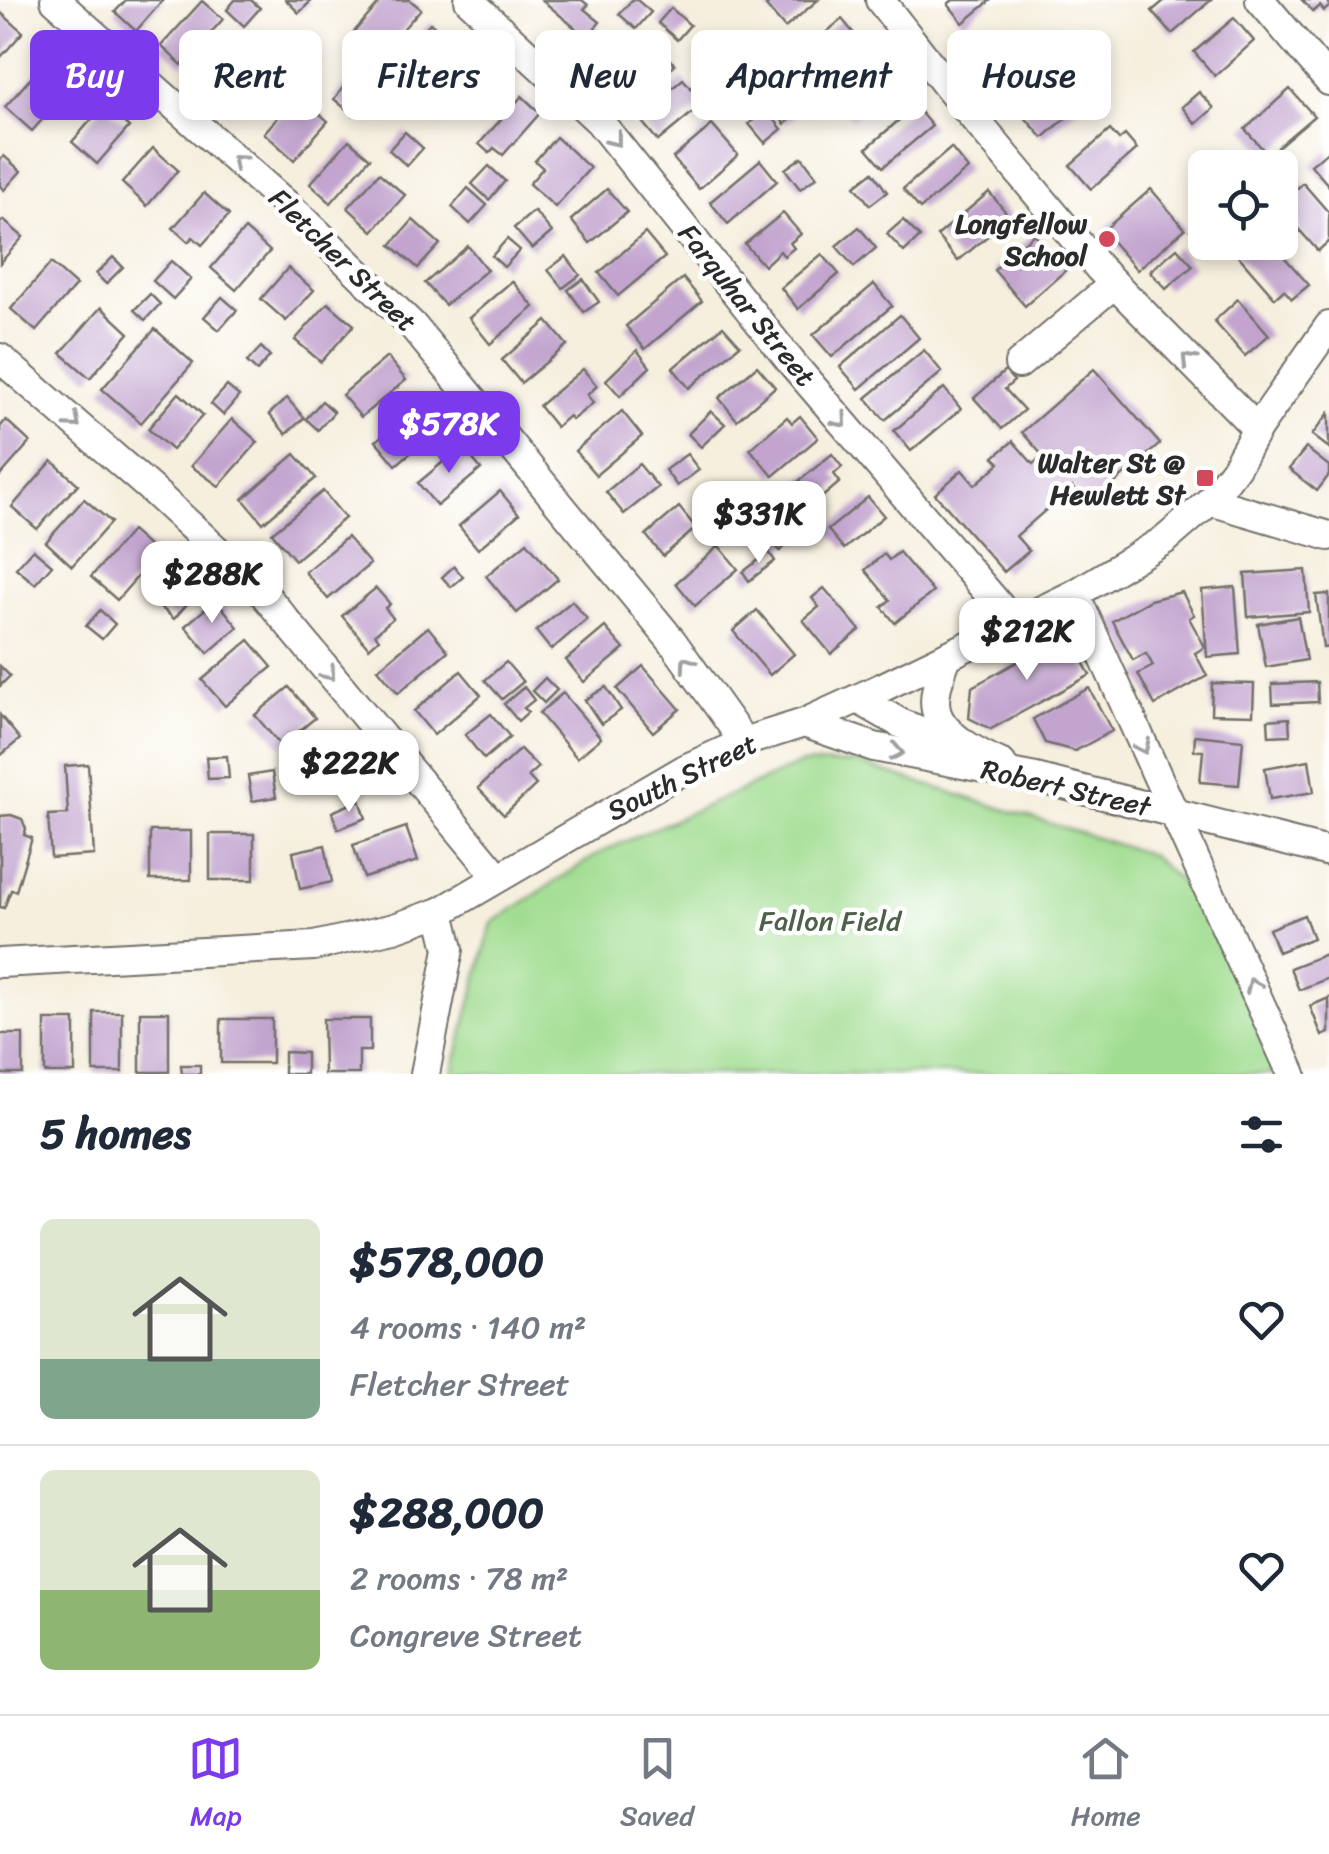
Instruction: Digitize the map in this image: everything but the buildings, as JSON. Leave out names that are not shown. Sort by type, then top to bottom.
[{"type":"street","name":"Fletcher Street","points":[[55,0],[304,220],[412,325],[672,641],[744,742]]},
{"type":"street","points":[[880,0],[1114,284],[1257,429]]},
{"type":"street","points":[[1260,0],[1329,81]]},
{"type":"street","name":"Farquhar Street","points":[[483,4],[599,121],[791,362],[1012,622]]},
{"type":"street","points":[[1019,364],[1114,284]]},
{"type":"street","name":"South Street","points":[[0,964],[314,946],[394,928],[440,912],[653,786],[744,742],[804,723],[947,656],[1075,594],[1166,539],[1210,501],[1329,326]]},
{"type":"street","points":[[0,358],[264,594],[498,878]]},
{"type":"street","points":[[1210,501],[1329,536]]},
{"type":"street","points":[[1075,594],[1292,1074]]},
{"type":"street","points":[[947,656],[937,688],[936,712],[949,731],[986,757],[1036,778]]},
{"type":"street","name":"Robert Street","points":[[858,698],[900,722],[986,757]]},
{"type":"street","name":"Robert Street","points":[[804,723],[874,747],[1036,778],[1329,852]]},
{"type":"street","points":[[424,1074],[450,949],[440,912]]},
{"type":"green space","name":"Fallon Field","points":[[857,763],[1151,855],[1220,918],[1275,1074],[452,1074],[492,923],[599,853],[800,764]]},
{"type":"place","name":"Longfellow School","points":[[1107,239]]},
{"type":"place","name":"Walter St @ Hewlett St","points":[[1205,478]]}]
